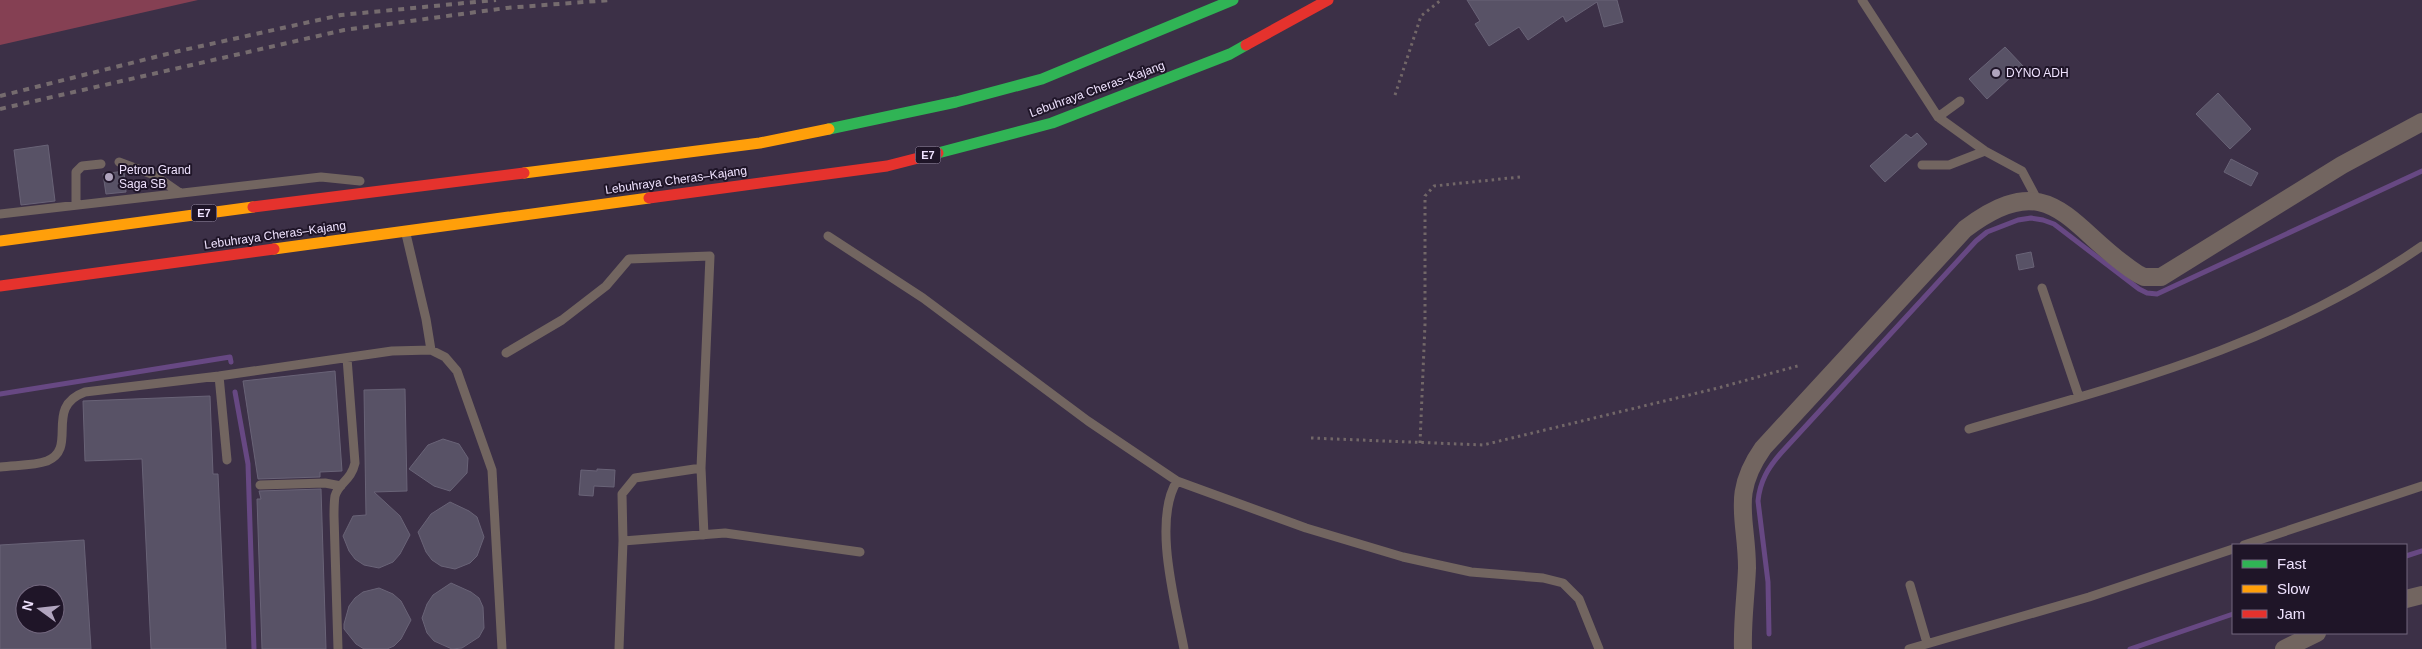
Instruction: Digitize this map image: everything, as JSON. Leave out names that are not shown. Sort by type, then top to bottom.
[{"type":"highway","name":"Lebuhraya Cheras–Kajang","points":[[0,241],[408,186],[464,181],[760,143],[956,102],[1042,79],[1233,0]]},
{"type":"highway","name":"Lebuhraya Cheras–Kajang","points":[[0,286],[887,166],[1052,123],[1230,54],[1328,0]]},
{"type":"street","points":[[1743,649],[1747,564],[1741,508],[1742,491],[1754,461],[1763,448],[1965,229],[1978,219],[2008,205],[2024,200],[2038,201],[2064,212],[2138,274],[2152,278],[2161,277],[2342,165],[2422,122]]},
{"type":"street","points":[[2407,598],[2422,595]]},
{"type":"street","points":[[2284,649],[2315,634]]},
{"type":"lane","points":[[1862,0],[1938,117],[1985,151],[2022,171],[2038,201]]},
{"type":"lane","points":[[1938,117],[1960,101]]},
{"type":"lane","points":[[1922,165],[1949,165],[1985,151]]},
{"type":"lane","points":[[119,162],[154,175],[180,192]]},
{"type":"lane","points":[[76,205],[76,172],[82,166],[101,164]]},
{"type":"lane","points":[[0,214],[321,177],[408,186]]},
{"type":"lane","points":[[405,231],[432,350]]},
{"type":"lane","points":[[828,236],[923,298],[1088,421],[1177,481],[1306,528],[1403,557],[1471,572],[1543,578],[1563,584],[1579,599],[1599,649]]},
{"type":"lane","points":[[1969,429],[2154,375],[2233,347],[2335,300],[2387,270],[2422,246]]},
{"type":"lane","points":[[506,353],[562,320],[606,286],[629,259],[710,256],[700,468],[704,535]]},
{"type":"lane","points":[[2042,288],[2079,397]]},
{"type":"lane","points":[[0,467],[47,460],[56,454],[62,442],[64,407],[73,396],[85,392],[219,376],[392,351],[432,350],[445,357],[457,371],[492,470],[502,649]]},
{"type":"lane","points":[[338,649],[334,516],[336,496],[341,486],[352,475],[355,463],[347,358]]},
{"type":"lane","points":[[219,376],[227,460]]},
{"type":"lane","points":[[619,649],[623,540],[622,494],[635,478],[700,468]]},
{"type":"lane","points":[[1177,481],[1172,489],[1167,516],[1167,549],[1184,649]]},
{"type":"lane","points":[[260,485],[325,483],[341,486]]},
{"type":"lane","points":[[2247,544],[2422,486]]},
{"type":"lane","points":[[623,540],[725,534],[860,552]]},
{"type":"lane","points":[[1909,649],[2089,597],[2232,549]]},
{"type":"lane","points":[[1910,585],[1927,643]]},
{"type":"path","points":[[1395,95],[1421,16],[1441,0]]},
{"type":"path","points":[[1420,443],[1425,324],[1426,196],[1434,186],[1520,177]]},
{"type":"path","points":[[1311,438],[1483,445],[1718,388],[1801,365]]},
{"type":"shaded area","points":[[0,0],[198,0],[0,45]]},
{"type":"building","points":[[1467,0],[1617,0],[1623,22],[1604,27],[1597,2],[1566,22],[1563,16],[1528,40],[1519,27],[1489,46],[1475,24],[1480,21]]},
{"type":"building","name":"DYNO ADH","points":[[2005,47],[2023,66],[1987,99],[1969,79]]},
{"type":"building","points":[[2218,93],[2251,129],[2230,149],[2196,114]]},
{"type":"building","points":[[1917,133],[1927,144],[1885,182],[1870,166],[1906,134],[1911,138]]},
{"type":"building","points":[[48,145],[55,201],[21,205],[14,150]]},
{"type":"building","points":[[2231,159],[2258,173],[2251,186],[2224,172]]},
{"type":"building","points":[[124,171],[126,192],[106,194],[103,174]]},
{"type":"building","points":[[2031,252],[2034,267],[2019,270],[2016,255]]},
{"type":"building","points":[[335,371],[342,471],[320,472],[320,477],[258,479],[243,381]]},
{"type":"building","points":[[405,389],[407,491],[374,492],[400,516],[410,535],[400,554],[393,562],[379,568],[364,565],[355,559],[349,551],[343,536],[353,516],[366,515],[364,390]]},
{"type":"building","points":[[210,396],[213,474],[218,474],[226,649],[151,649],[142,459],[85,461],[83,401]]},
{"type":"building","points":[[443,439],[459,444],[468,458],[467,473],[450,491],[434,486],[409,469],[428,445]]},
{"type":"building","points":[[597,469],[615,470],[614,487],[594,486],[593,496],[579,495],[581,470],[597,471]]},
{"type":"building","points":[[321,489],[326,649],[262,649],[257,499],[261,499],[259,491]]},
{"type":"building","points":[[450,502],[477,517],[484,537],[477,556],[470,563],[455,569],[441,566],[432,560],[426,552],[418,532],[431,514]]},
{"type":"building","points":[[84,540],[91,649],[0,649],[0,545]]},
{"type":"building","points":[[451,583],[471,592],[479,598],[483,607],[484,628],[479,637],[462,648],[452,649],[434,641],[427,633],[422,618],[427,604],[433,595]]},
{"type":"building","points":[[379,588],[393,594],[401,601],[411,620],[401,639],[394,646],[387,649],[364,649],[356,644],[344,629],[344,624],[349,606],[355,598],[363,592]]},
{"type":"waterway","points":[[1769,634],[1768,582],[1758,501],[1765,475],[1781,453],[1976,241],[1987,232],[2018,220],[2031,218],[2054,224],[2139,289],[2147,293],[2157,294],[2422,171]]},
{"type":"waterway","points":[[0,394],[230,357],[231,362]]},
{"type":"waterway","points":[[235,392],[248,464],[254,649]]},
{"type":"waterway","points":[[2407,556],[2422,551]]},
{"type":"waterway","points":[[2130,649],[2232,614]]},
{"type":"railway","points":[[0,96],[179,51],[341,15],[496,0]]},
{"type":"railway","points":[[0,109],[344,30],[506,8],[610,0]]},
{"type":"traffic: fast","points":[[829,129],[956,102],[1042,79],[1233,0]]},
{"type":"traffic: fast","points":[[938,153],[1052,123],[1230,54],[1246,45]]},
{"type":"traffic: slow","points":[[524,173],[760,143],[829,129]]},
{"type":"traffic: slow","points":[[274,249],[649,198]]},
{"type":"traffic: slow","points":[[0,241],[253,207]]},
{"type":"traffic: jam","points":[[1246,45],[1328,0]]},
{"type":"traffic: jam","points":[[649,198],[887,166],[938,153]]},
{"type":"traffic: jam","points":[[253,207],[524,173]]},
{"type":"traffic: jam","points":[[0,286],[274,249]]},
{"type":"place","name":"DYNO ADH","points":[[1996,73]]},
{"type":"place","name":"Petron Grand Saga SB","points":[[109,177]]}]
